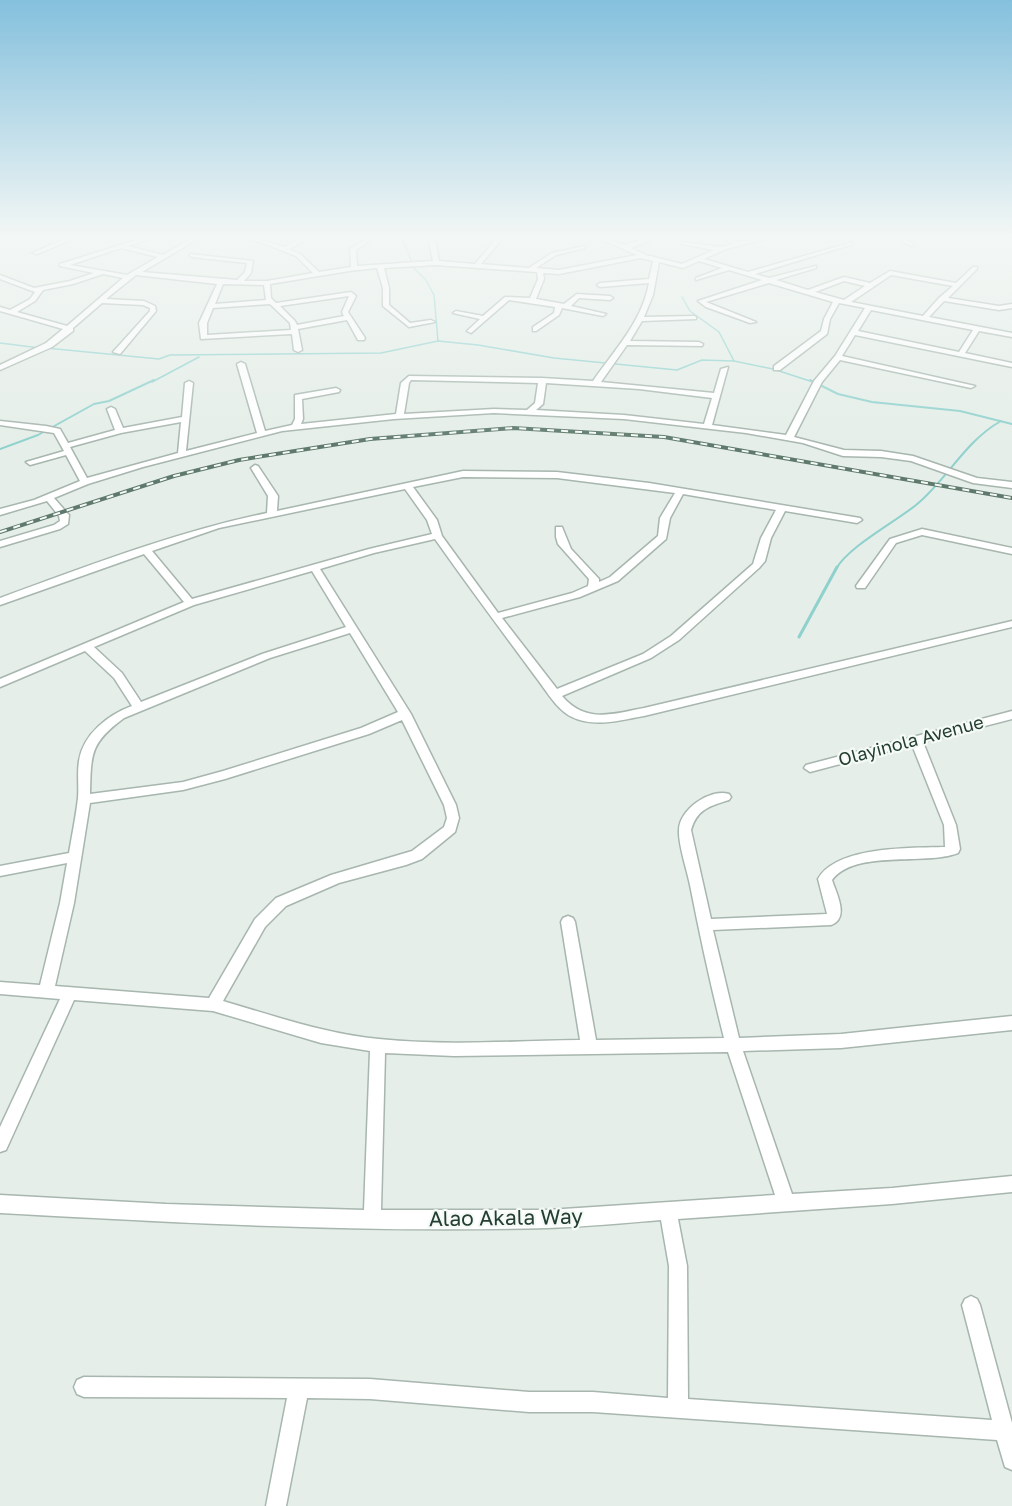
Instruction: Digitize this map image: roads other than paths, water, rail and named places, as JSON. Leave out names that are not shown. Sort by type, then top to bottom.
[{"type":"street","points":[[10,312],[23,305]]},
{"type":"street","points":[[0,368],[49,345],[96,305]]},
{"type":"street","points":[[117,352],[153,311],[153,308],[148,305]]},
{"type":"street","points":[[234,305],[212,306],[203,323],[203,335],[206,338],[295,330],[347,318]]},
{"type":"street","points":[[274,305],[293,322],[298,350]]},
{"type":"street","points":[[348,305],[345,312],[347,318],[361,338]]},
{"type":"street","points":[[387,305],[409,325],[418,326],[431,322]]},
{"type":"street","points":[[471,331],[499,305]]},
{"type":"street","points":[[558,305],[603,314]]},
{"type":"street","points":[[596,383],[625,343],[645,305]]},
{"type":"street","points":[[707,305],[753,322]]},
{"type":"street","points":[[777,368],[824,332],[827,320],[838,305]]},
{"type":"street","points":[[854,305],[1012,336]]},
{"type":"street","points":[[924,319],[936,305]]},
{"type":"street","points":[[981,305],[999,308],[1012,306]]},
{"type":"street","points":[[536,329],[557,314],[562,306]]},
{"type":"street","points":[[0,309],[70,329]]},
{"type":"street","points":[[789,438],[818,381],[838,357],[868,309]]},
{"type":"street","points":[[456,313],[484,318]]},
{"type":"street","points":[[639,319],[694,318]]},
{"type":"street","points":[[961,354],[977,329]]},
{"type":"street","points":[[852,333],[1012,365]]},
{"type":"street","points":[[625,343],[699,344]]},
{"type":"street","points":[[838,357],[971,386]]},
{"type":"street","points":[[241,364],[262,434]]},
{"type":"street","points":[[706,428],[715,407],[715,396],[725,369]]},
{"type":"street","points":[[400,416],[405,383],[409,378],[596,383],[715,396]]},
{"type":"street","points":[[530,411],[539,404],[542,380]]},
{"type":"street","points":[[182,453],[183,419],[189,383]]},
{"type":"street","points":[[296,427],[299,418],[298,397],[336,390]]},
{"type":"street","points":[[111,409],[120,431]]},
{"type":"street","points":[[0,512],[48,497],[85,482],[182,453],[296,427],[400,416],[530,411],[624,417],[706,428],[746,430],[789,438],[843,453],[873,453],[913,459],[976,481],[1012,485]]},
{"type":"street","points":[[30,462],[120,431],[183,419]]},
{"type":"street","points":[[0,423],[49,428],[57,431],[85,482]]},
{"type":"street","points":[[255,468],[271,491],[274,501],[272,514]]},
{"type":"street","points":[[0,603],[218,526],[463,474],[557,475],[681,491],[857,520]]},
{"type":"street","points":[[407,485],[432,520],[437,536],[495,617],[556,694],[574,713],[588,717],[609,718],[644,712],[1012,624]]},
{"type":"street","points":[[495,617],[593,589],[614,579],[663,537],[665,518],[681,491]]},
{"type":"street","points":[[0,544],[57,527],[65,522],[64,515],[48,497]]},
{"type":"street","points":[[556,694],[633,664],[675,638],[756,566],[782,507]]},
{"type":"street","points":[[560,529],[562,543],[567,551],[594,579],[593,589]]},
{"type":"street","points":[[861,586],[893,541],[922,532],[1012,551]]},
{"type":"street","points":[[0,683],[190,603],[437,536]]},
{"type":"street","points":[[146,550],[190,603]]},
{"type":"street","points":[[213,1005],[260,923],[281,902],[336,879],[406,860],[428,849],[450,829],[453,818],[450,805],[405,714],[315,568]]},
{"type":"street","points":[[46,992],[67,903],[84,799],[86,759],[92,743],[104,727],[120,715],[138,707],[266,656],[352,629]]},
{"type":"street","points":[[86,646],[118,676],[138,707]]},
{"type":"street","points":[[84,799],[183,786],[225,775],[365,731],[405,714]]},
{"type":"street","name":"Olayinola Avenue","points":[[810,768],[1012,715]]},
{"type":"street","points":[[706,925],[831,919],[834,917],[834,908],[825,879],[829,872],[849,863],[869,858],[946,852],[953,849],[950,825],[916,739]]},
{"type":"street","points":[[725,797],[707,800],[693,810],[685,830],[715,974],[733,1045],[786,1202]]},
{"type":"street","points":[[0,871],[74,857]]},
{"type":"street","points":[[568,922],[589,1046]]},
{"type":"street","points":[[0,988],[213,1005],[321,1036],[378,1046],[454,1049],[841,1041],[1012,1023]]},
{"type":"street","points":[[0,1144],[69,995]]},
{"type":"street","points":[[372,1219],[378,1046]]},
{"type":"street","name":"Alao Akala Way","points":[[0,1204],[166,1213],[372,1219],[548,1219],[892,1196],[1012,1184]]},
{"type":"street","points":[[668,1212],[678,1266],[678,1408]]},
{"type":"street","points":[[971,1305],[1012,1460]]},
{"type":"street","points":[[84,1387],[370,1389],[529,1402],[593,1402],[1005,1431]]},
{"type":"street","points":[[276,1506],[299,1389]]},
{"type":"waterway","points":[[435,305],[438,341]]},
{"type":"waterway","points":[[687,305],[690,311],[719,332],[734,361]]},
{"type":"waterway","points":[[46,348],[159,359],[170,355],[381,353],[438,341]]},
{"type":"waterway","points":[[438,341],[478,345],[554,358],[677,370],[702,360],[734,361]]},
{"type":"waterway","points":[[0,343],[40,348]]},
{"type":"waterway","points":[[152,382],[199,357]]},
{"type":"waterway","points":[[734,361],[773,369],[813,382]]},
{"type":"waterway","points":[[0,449],[38,435],[94,404],[109,401],[154,380]]},
{"type":"waterway","points":[[810,380],[838,394],[872,402],[960,411],[1001,421]]},
{"type":"waterway","points":[[836,569],[851,552],[916,505],[977,439],[1001,421]]},
{"type":"waterway","points":[[1001,421],[1012,424]]},
{"type":"waterway","points":[[799,637],[837,567]]},
{"type":"railway","points":[[0,532],[174,476],[239,460],[370,439],[513,428],[664,437],[1012,498]]}]
